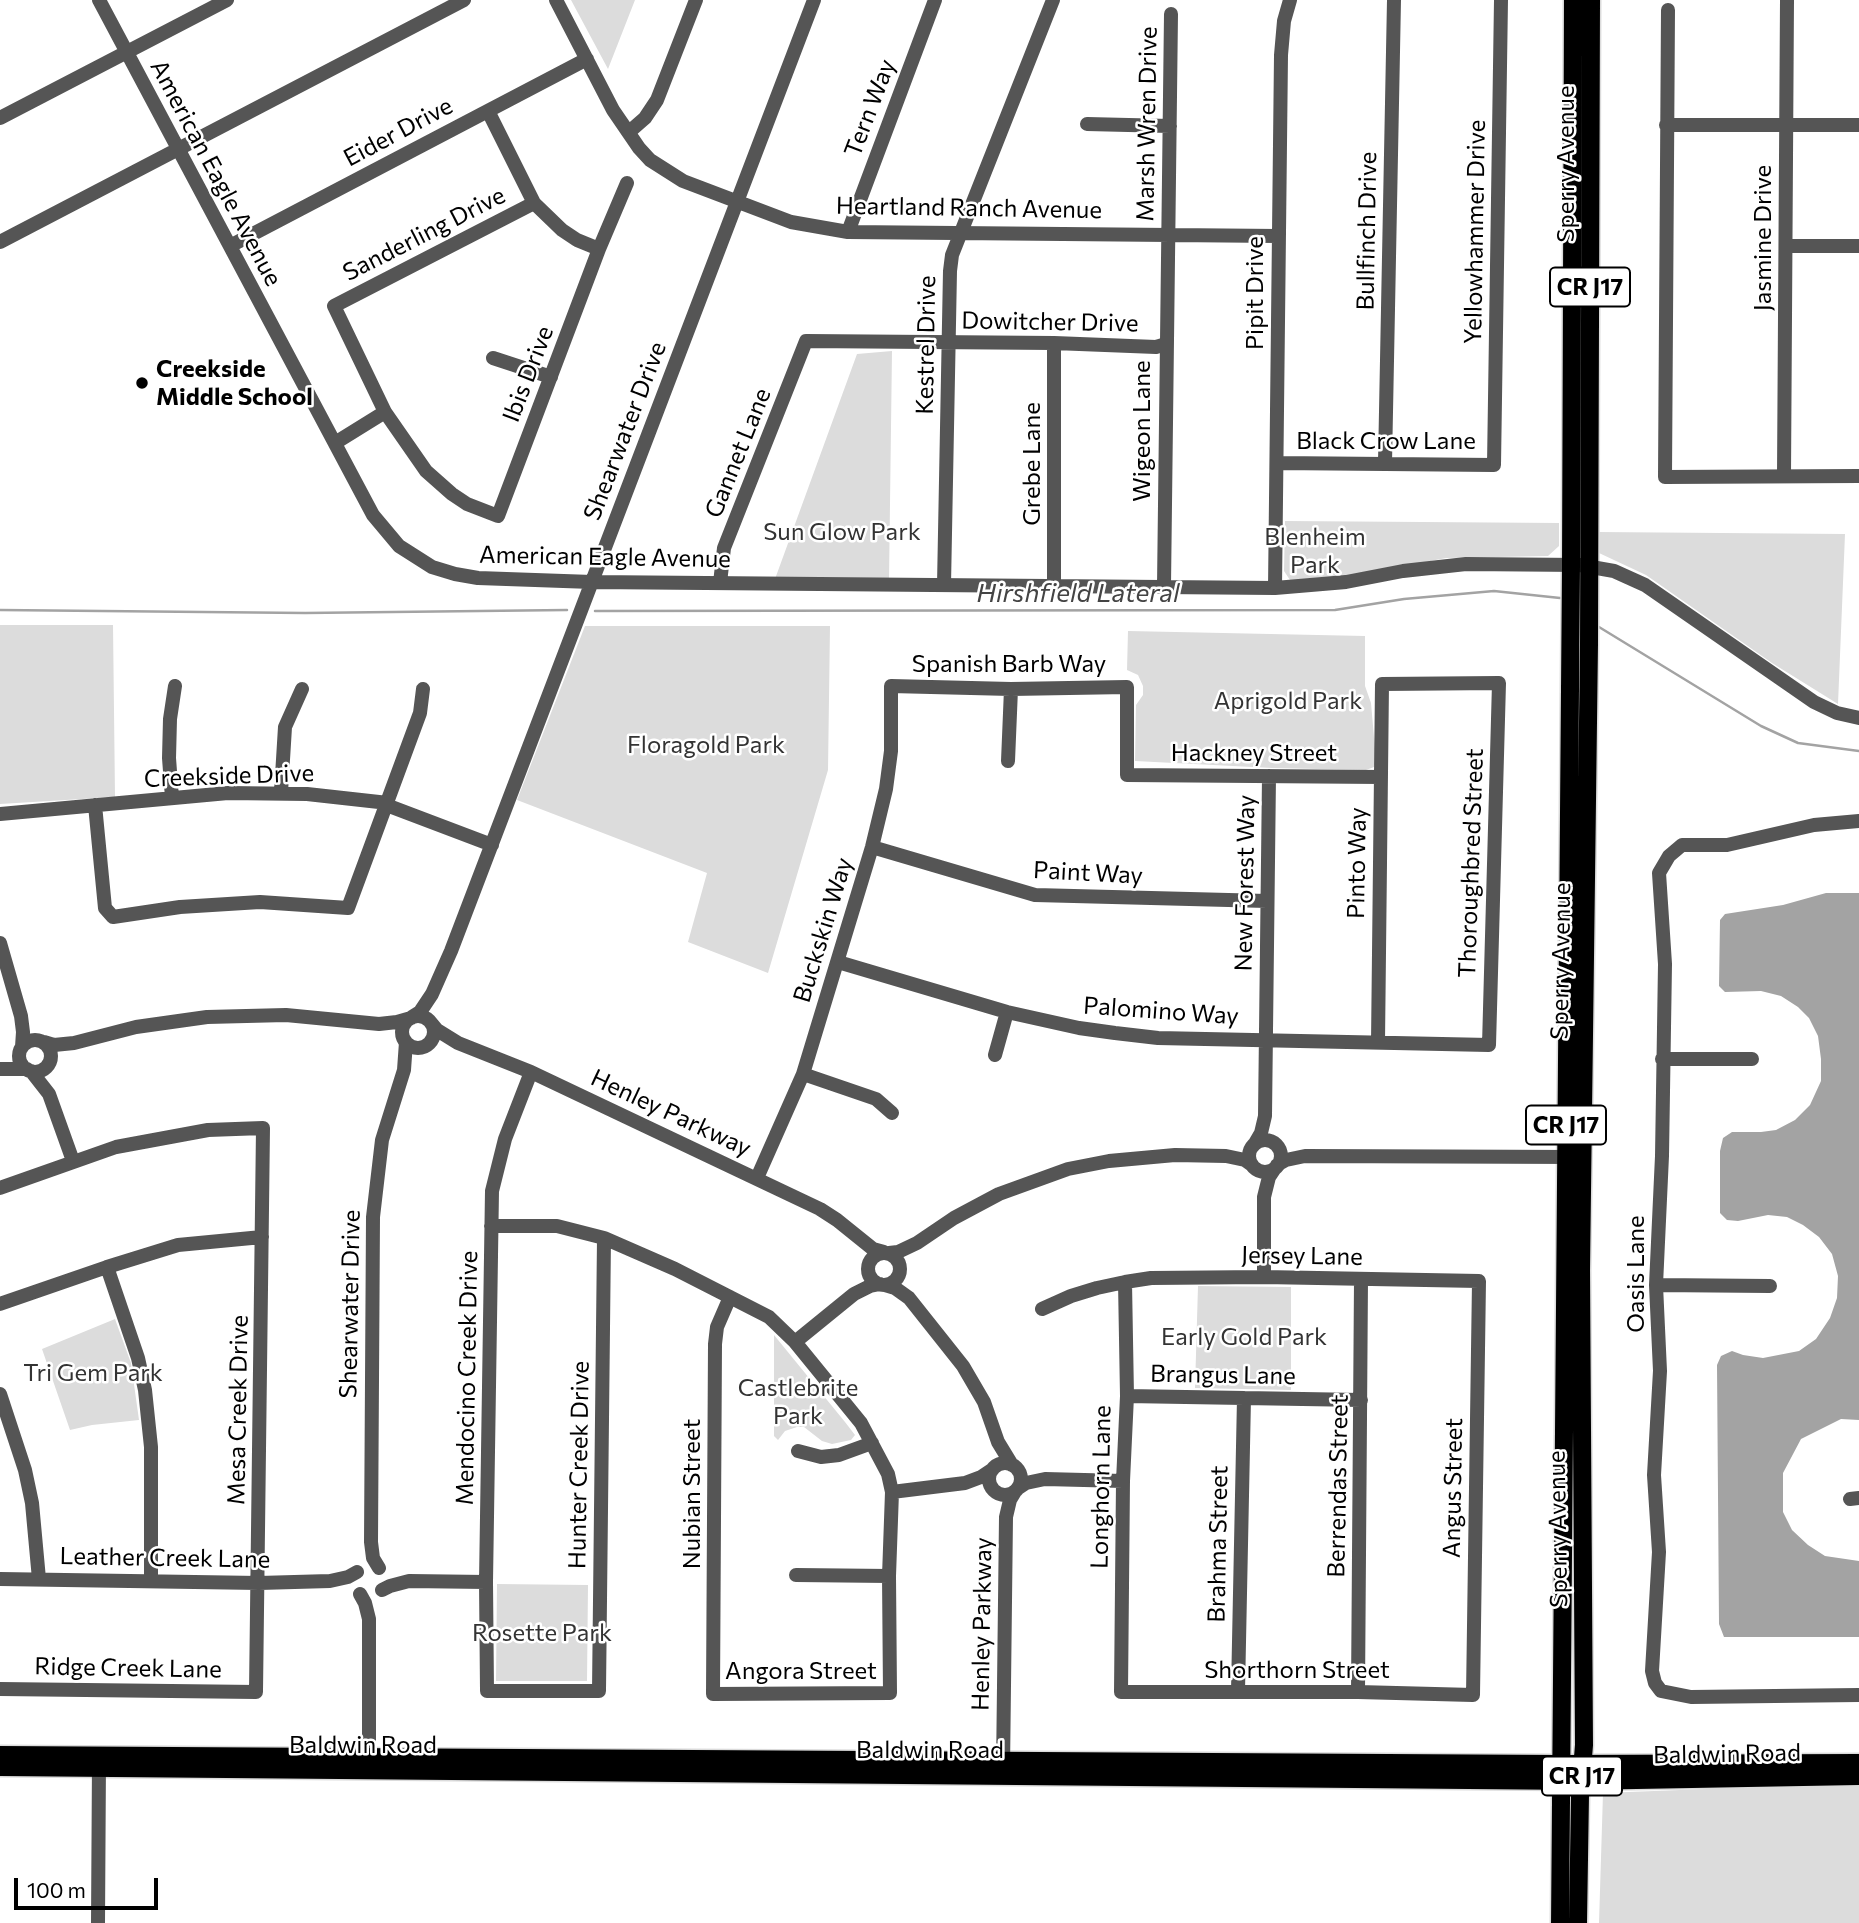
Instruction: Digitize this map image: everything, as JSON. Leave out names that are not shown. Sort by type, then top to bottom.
[{"type":"main road","name":"Sperry Avenue","points":[[1573,0],[1584,1157],[1581,1270],[1582,1772],[1578,1923]]},
{"type":"main road","name":"Sperry Avenue","points":[[1560,1923],[1565,1157],[1591,0]]},
{"type":"main road","name":"Baldwin Road","points":[[0,1755],[99,1762]]},
{"type":"main road","name":"Baldwin Road","points":[[0,1767],[99,1762],[1003,1768],[1168,1762],[1560,1772]]},
{"type":"main road","points":[[1096,1775],[1097,1771],[1103,1768],[1139,1769],[1168,1762]]},
{"type":"main road","name":"Baldwin Road","points":[[1582,1772],[1859,1763]]},
{"type":"main road","name":"Baldwin Road","points":[[1003,1768],[1096,1775],[1582,1772],[1859,1776]]},
{"type":"street","name":"American Eagle Avenue","points":[[99,0],[125,53],[180,150],[381,526],[399,546],[421,561],[443,571],[466,577],[592,582],[1275,588],[1346,582],[1403,571],[1466,564],[1580,565],[1624,575],[1644,585],[1814,702],[1837,713],[1859,718]]},
{"type":"street","points":[[0,118],[227,0]]},
{"type":"street","points":[[0,242],[464,0]]},
{"type":"street","name":"Heartland Ranch Avenue","points":[[556,0],[614,110],[639,148],[665,171],[683,181],[791,222],[848,232],[1278,236]]},
{"type":"street","points":[[629,132],[645,118],[657,100],[696,0]]},
{"type":"street","name":"Shearwater Drive","points":[[412,1018],[432,995],[492,845],[814,0]]},
{"type":"street","name":"Tern Way","points":[[848,232],[935,0]]},
{"type":"street","name":"Kestrel Drive","points":[[944,585],[952,256],[1053,0]]},
{"type":"street","name":"Pipit Drive","points":[[1275,588],[1281,55],[1284,21],[1290,0]]},
{"type":"street","name":"Bullfinch Drive","points":[[1385,463],[1394,0]]},
{"type":"street","name":"Yellowhammer Drive","points":[[1494,465],[1501,0]]},
{"type":"street","name":"Jasmine Drive","points":[[1784,476],[1787,0]]},
{"type":"street","points":[[1668,10],[1665,477],[1859,476]]},
{"type":"street","name":"Marsh Wren Drive","points":[[1169,234],[1171,14]]},
{"type":"street","name":"Eider Drive","points":[[230,246],[587,59]]},
{"type":"street","points":[[488,111],[534,203],[562,230],[600,249]]},
{"type":"street","points":[[1087,124],[1170,126]]},
{"type":"street","points":[[1666,125],[1859,125]]},
{"type":"street","name":"Ibis Drive","points":[[385,412],[426,471],[439,484],[467,504],[498,516],[627,183]]},
{"type":"street","name":"Sanderling Drive","points":[[385,412],[334,306],[534,203]]},
{"type":"street","name":"Wigeon Lane","points":[[1164,586],[1169,234]]},
{"type":"street","points":[[1786,246],[1859,246]]},
{"type":"street","name":"Dowitcher Drive","points":[[806,341],[1054,343],[1156,347],[1166,344]]},
{"type":"street","name":"Gannet Lane","points":[[720,583],[724,548],[806,341]]},
{"type":"street","name":"Grebe Lane","points":[[1054,343],[1054,586]]},
{"type":"street","points":[[493,358],[551,377]]},
{"type":"street","points":[[335,443],[385,412]]},
{"type":"street","name":"Black Crow Lane","points":[[1277,463],[1494,465]]},
{"type":"street","name":"Pinto Way","points":[[1378,1042],[1382,684],[1499,683]]},
{"type":"street","name":"Thoroughbred Street","points":[[1489,1045],[1499,683]]},
{"type":"street","points":[[172,798],[170,719],[175,686]]},
{"type":"street","name":"Spanish Barb Way","points":[[891,686],[1127,687],[1127,775]]},
{"type":"street","name":"Buckskin Way","points":[[757,1178],[803,1074],[872,848],[886,789],[891,751],[891,686]]},
{"type":"street","points":[[1008,761],[1011,688]]},
{"type":"street","points":[[281,792],[285,727],[302,689]]},
{"type":"street","points":[[95,806],[105,908],[110,915],[116,917],[180,907],[260,902],[348,908],[420,713],[424,689]]},
{"type":"street","name":"Hackney Street","points":[[1127,775],[1381,777]]},
{"type":"street","name":"New Forest Way","points":[[1253,1146],[1261,1133],[1265,1116],[1269,776]]},
{"type":"street","name":"Creekside Drive","points":[[0,814],[172,798],[281,792],[341,796],[388,803],[389,806],[492,845]]},
{"type":"street","name":"Oasis Lane","points":[[1859,821],[1814,825],[1727,845],[1682,845],[1669,856],[1659,873],[1665,964],[1662,1156],[1656,1285],[1660,1371],[1654,1475],[1659,1552],[1652,1671],[1655,1683],[1661,1691],[1690,1698],[1859,1695]]},
{"type":"street","name":"Paint Way","points":[[872,848],[1035,895],[1267,901]]},
{"type":"street","points":[[0,943],[21,1016],[21,1062],[49,1094]]},
{"type":"street","name":"Palomino Way","points":[[838,962],[1007,1012],[1079,1028],[1136,1036],[1489,1045]]},
{"type":"street","name":"Shearwater Drive","points":[[431,1023],[432,995]]},
{"type":"street","points":[[995,1055],[1007,1012]]},
{"type":"street","points":[[0,1069],[29,1041],[54,1045],[74,1043],[136,1027],[206,1017],[297,1015],[379,1024],[425,1017],[431,1023],[434,1035],[427,1046],[417,1048],[405,1041],[400,1034],[379,1024]]},
{"type":"street","points":[[0,1188],[73,1161],[49,1094],[47,1075],[50,1050],[21,1016]]},
{"type":"street","points":[[405,1041],[403,1028],[412,1018]]},
{"type":"street","name":"Henley Parkway","points":[[431,1023],[458,1043],[531,1072],[829,1214],[873,1249],[887,1253]]},
{"type":"street","name":"Shearwater Drive","points":[[380,1570],[373,1558],[371,1542],[375,1194],[385,1129],[404,1070],[405,1041]]},
{"type":"street","name":"Henley Parkway","points":[[427,1046],[438,1041],[458,1043]]},
{"type":"street","points":[[0,1069],[41,1070],[56,1052],[74,1043]]},
{"type":"street","name":"Shearwater Drive","points":[[404,1070],[415,1055],[427,1046]]},
{"type":"street","points":[[1662,1059],[1752,1059]]},
{"type":"street","name":"Mendocino Creek Drive","points":[[487,1691],[492,1191],[497,1162],[513,1113],[531,1072]]},
{"type":"street","points":[[803,1074],[876,1099],[892,1113]]},
{"type":"street","name":"New Forest Way","points":[[1265,1116],[1269,1135],[1275,1144]]},
{"type":"street","name":"Mesa Creek Drive","points":[[73,1161],[116,1147],[165,1137],[208,1130],[263,1128],[256,1692]]},
{"type":"street","points":[[854,1294],[876,1255],[898,1252],[917,1243],[954,1218],[1033,1180],[1068,1169],[1109,1161],[1142,1157],[1226,1156],[1244,1152],[1261,1141],[1275,1144],[1286,1152],[1305,1156],[1584,1157]]},
{"type":"street","points":[[1264,1277],[1264,1197],[1269,1177],[1280,1157],[1275,1144]]},
{"type":"street","points":[[1253,1146],[1249,1156],[1264,1197]]},
{"type":"street","points":[[1226,1156],[1245,1160],[1265,1172],[1286,1160],[1305,1156]]},
{"type":"street","points":[[491,1226],[557,1226],[604,1238],[675,1269],[769,1317],[795,1342],[861,1423],[888,1474],[892,1492],[889,1576],[796,1575]]},
{"type":"street","points":[[0,1304],[107,1266],[177,1245],[262,1237]]},
{"type":"street","points":[[858,1237],[867,1254],[872,1279],[895,1288],[909,1298]]},
{"type":"street","name":"Hunter Creek Drive","points":[[487,1691],[600,1691],[604,1238]]},
{"type":"street","points":[[795,1342],[854,1294],[870,1286],[893,1282],[904,1256],[917,1243]]},
{"type":"street","points":[[887,1253],[897,1258],[902,1284],[909,1298],[971,1377],[984,1402],[998,1442],[1021,1476],[1017,1490]]},
{"type":"street","points":[[107,1266],[138,1358],[145,1390],[151,1447],[151,1581]]},
{"type":"street","name":"Jersey Lane","points":[[1042,1309],[1071,1296],[1125,1282],[1183,1277],[1479,1281]]},
{"type":"street","name":"Berrendas Street","points":[[1359,1692],[1361,1280]]},
{"type":"street","name":"Angus Street","points":[[1473,1695],[1479,1281]]},
{"type":"street","name":"Longhorn Lane","points":[[1121,1692],[1126,1396],[1125,1282]]},
{"type":"street","points":[[1656,1285],[1770,1286]]},
{"type":"street","name":"Nubian Street","points":[[713,1694],[715,1344],[718,1327],[730,1297]]},
{"type":"street","points":[[0,1394],[25,1470],[32,1503],[39,1579]]},
{"type":"street","name":"Brangus Lane","points":[[1126,1396],[1362,1400]]},
{"type":"street","name":"Brahma Street","points":[[1238,1691],[1244,1398]]},
{"type":"street","points":[[993,1490],[989,1477],[998,1442]]},
{"type":"street","points":[[798,1451],[821,1457],[839,1455],[873,1443]]},
{"type":"street","points":[[965,1483],[981,1477],[1002,1463],[1014,1466],[1025,1474],[1045,1479],[1123,1481]]},
{"type":"street","points":[[892,1492],[965,1483],[985,1485],[1003,1495],[1026,1483],[1045,1479]]},
{"type":"street","name":"Henley Parkway","points":[[993,1490],[1001,1500],[1006,1517]]},
{"type":"street","name":"Henley Parkway","points":[[1003,1768],[1006,1517],[1010,1500],[1017,1490]]},
{"type":"street","name":"Shearwater Drive","points":[[358,1570],[371,1542]]},
{"type":"street","points":[[369,1619],[365,1603],[354,1581],[358,1570],[369,1565],[391,1577],[409,1581],[486,1582]]},
{"type":"street","name":"Leather Creek Lane","points":[[0,1579],[259,1583],[330,1581],[348,1577],[358,1570]]},
{"type":"street","points":[[369,1764],[369,1619],[373,1602],[385,1581],[380,1570]]},
{"type":"street","name":"Angora Street","points":[[713,1694],[890,1693],[889,1576]]},
{"type":"street","name":"Leather Creek Lane","points":[[330,1581],[347,1585],[359,1592]]},
{"type":"street","points":[[359,1592],[370,1597],[394,1584],[409,1581]]},
{"type":"street","name":"Ridge Creek Lane","points":[[0,1689],[256,1692]]},
{"type":"street","name":"Shorthorn Street","points":[[1121,1692],[1473,1695]]},
{"type":"street","points":[[97,1923],[99,1762]]},
{"type":"green space","points":[[571,0],[635,0],[608,69]]},
{"type":"green space","name":"Sun Glow Park","points":[[892,351],[889,580],[775,579],[857,354]]},
{"type":"green space","name":"Blenheim Park","points":[[1285,521],[1559,523],[1559,546],[1548,556],[1446,558],[1357,575],[1292,583],[1284,571]]},
{"type":"green space","points":[[1598,532],[1845,534],[1838,704],[1772,663],[1646,575],[1599,553]]},
{"type":"green space","points":[[0,625],[113,625],[115,797],[0,804]]},
{"type":"green space","name":"Floragold Park","points":[[585,626],[830,626],[828,770],[768,973],[688,942],[707,873],[517,800]]},
{"type":"green space","name":"Aprigold Park","points":[[1128,631],[1365,636],[1365,686],[1371,703],[1376,760],[1374,767],[1366,770],[1272,768],[1135,761],[1136,705],[1143,695],[1143,686],[1138,675],[1127,670]]},
{"type":"green space","name":"Early Gold Park","points":[[1198,1286],[1291,1287],[1291,1390],[1195,1388]]},
{"type":"green space","name":"Tri Gem Park","points":[[115,1319],[131,1363],[139,1420],[70,1430],[42,1349]]},
{"type":"green space","name":"Castlebrite Park","points":[[774,1335],[855,1435],[851,1440],[832,1444],[822,1441],[804,1427],[785,1431],[778,1440],[774,1436]]},
{"type":"green space","name":"Rosette Park","points":[[497,1584],[588,1585],[587,1681],[496,1681]]},
{"type":"green space","points":[[1859,1783],[1859,1923],[1599,1923],[1603,1793]]},
{"type":"shaded area","points":[[1826,893],[1859,893],[1859,1420],[1841,1419],[1801,1439],[1783,1473],[1783,1512],[1792,1530],[1825,1556],[1859,1561],[1859,1637],[1724,1637],[1719,1624],[1717,1365],[1721,1356],[1732,1351],[1763,1358],[1799,1351],[1816,1339],[1830,1318],[1837,1298],[1838,1276],[1832,1254],[1819,1237],[1803,1225],[1787,1217],[1768,1215],[1738,1221],[1727,1220],[1720,1213],[1720,1151],[1723,1138],[1732,1132],[1776,1130],[1795,1120],[1810,1105],[1821,1081],[1821,1059],[1818,1036],[1809,1018],[1798,1007],[1781,996],[1761,991],[1725,992],[1719,986],[1720,920],[1725,914],[1783,905]]},
{"type":"waterway","name":"Hirshfield Lateral","points":[[595,611],[1335,610],[1404,599],[1494,591],[1560,598]]},
{"type":"waterway","points":[[0,610],[305,613],[567,610]]},
{"type":"waterway","name":"Hirshfield Lateral","points":[[1599,627],[1761,726],[1798,743],[1859,751]]},
{"type":"place","name":"Creekside Middle School","points":[[142,383]]}]
